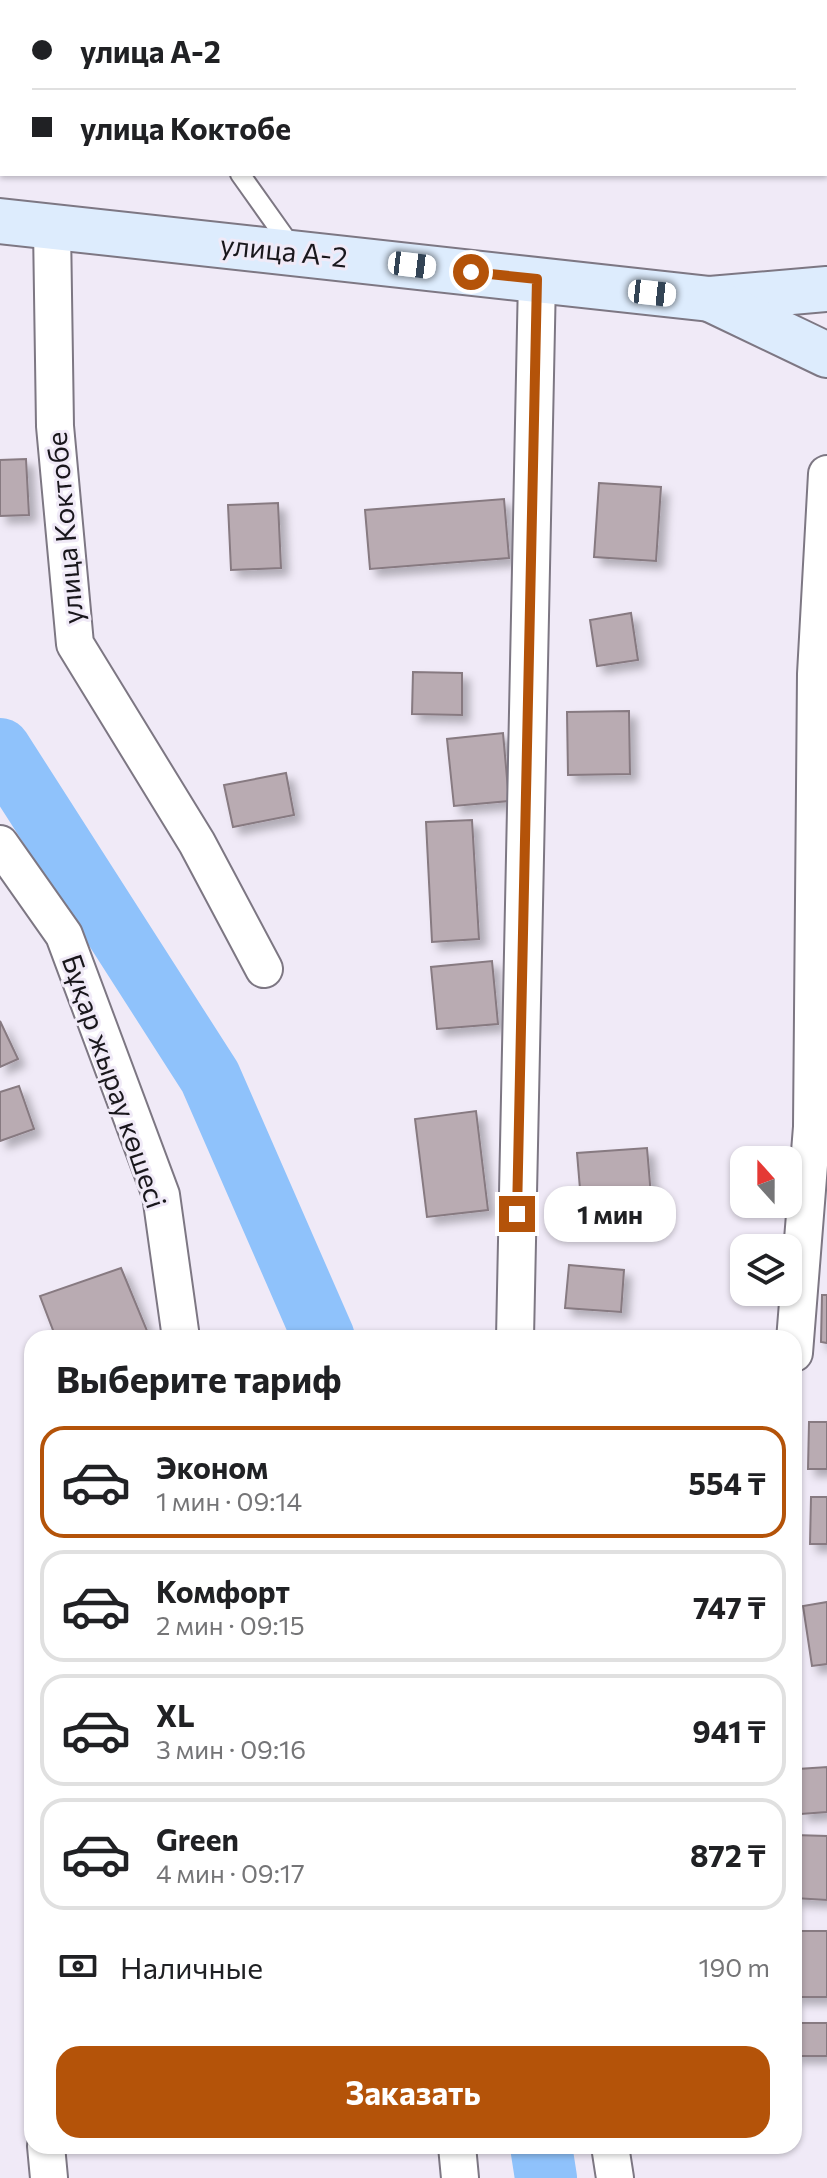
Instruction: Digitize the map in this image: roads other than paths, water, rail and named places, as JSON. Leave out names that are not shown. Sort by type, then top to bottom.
[{"type":"main road","name":"улица А-2","points":[[0,221],[295,250],[710,299],[827,289]]},
{"type":"main road","name":"улица А-2","points":[[710,299],[827,355]]},
{"type":"street","name":"улица Коктобе","points":[[52,228],[55,426],[75,644],[197,843],[264,969]]},
{"type":"street","points":[[515,1330],[537,279]]},
{"type":"street","points":[[796,1330],[812,1127],[827,474]]},
{"type":"street","name":"Бұқар жырау көшесі","points":[[0,844],[64,935],[161,1195],[180,1330]]},
{"type":"street","points":[[47,2154],[49,2178]]},
{"type":"street","points":[[458,2154],[460,2178]]},
{"type":"street","points":[[611,2154],[615,2178]]},
{"type":"lane","points":[[241,176],[295,250]]},
{"type":"waterway","points":[[0,749],[210,1077],[321,1330]]},
{"type":"waterway","points":[[542,2154],[546,2178]]}]
